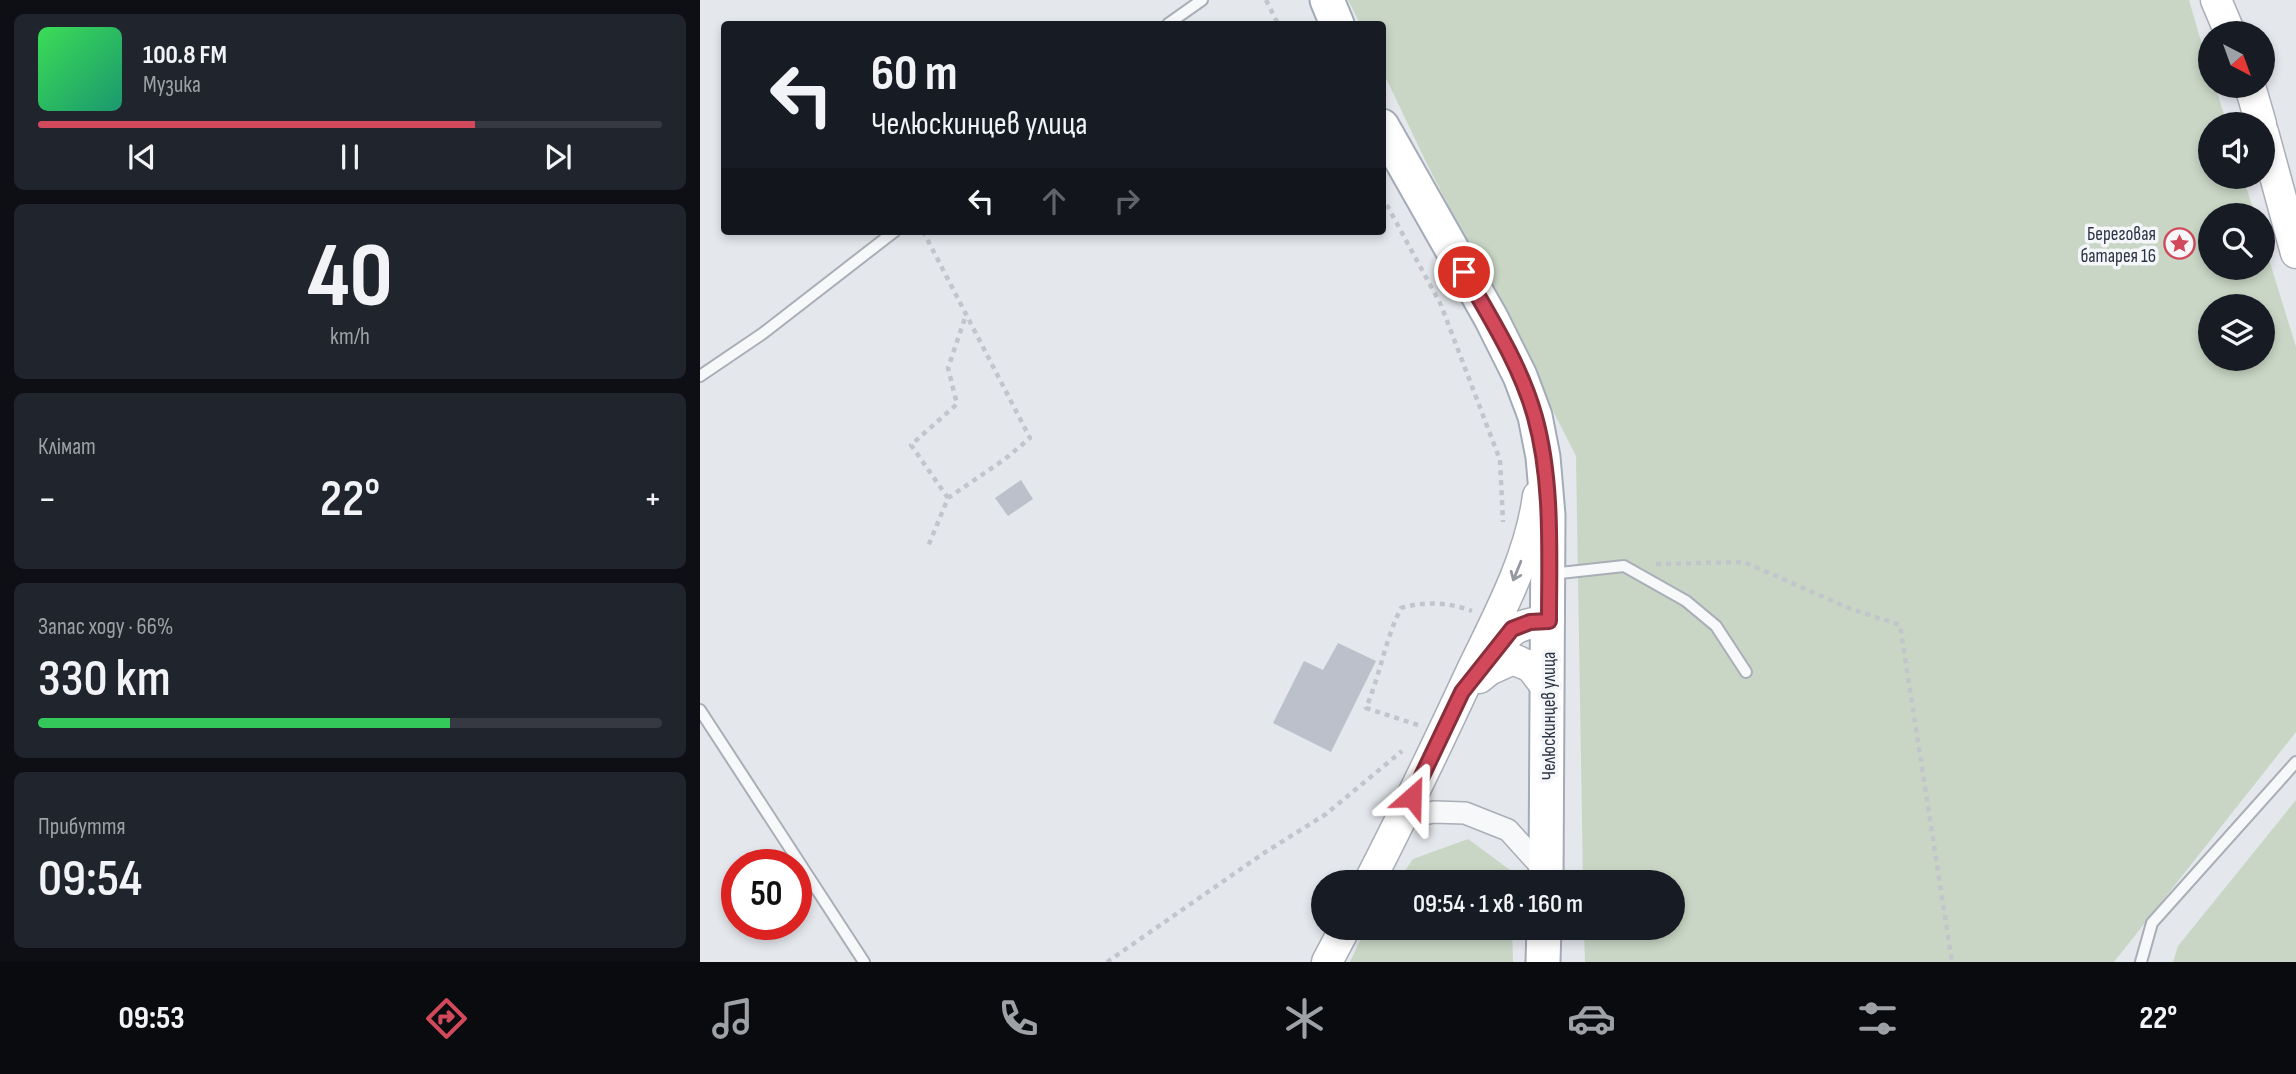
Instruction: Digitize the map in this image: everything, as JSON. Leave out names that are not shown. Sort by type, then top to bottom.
[{"type":"main road","points":[[1327,0],[1336,21]]},
{"type":"main road","points":[[2216,0],[2225,21]]},
{"type":"main road","name":"Челюскинцев улица","points":[[1386,133],[1491,318],[1520,376],[1535,416],[1543,457],[1548,516],[1546,870]]},
{"type":"main road","points":[[2275,176],[2296,253]]},
{"type":"main road","points":[[1375,870],[1462,692],[1518,569],[1535,523],[1543,457]]},
{"type":"main road","points":[[1462,692],[1512,629],[1530,622],[1549,621]]},
{"type":"main road","points":[[1462,692],[1489,670],[1513,659],[1531,667],[1548,689]]},
{"type":"main road","points":[[1327,962],[1339,940]]},
{"type":"main road","points":[[1543,962],[1544,940]]},
{"type":"street","points":[[1402,818],[1434,812],[1465,813],[1508,830],[1540,870]]},
{"type":"lane","points":[[1172,21],[1202,0]]},
{"type":"lane","points":[[700,376],[762,334],[890,235]]},
{"type":"lane","points":[[1549,575],[1624,566],[1686,601],[1716,626],[1746,672]]},
{"type":"lane","points":[[700,710],[864,962]]},
{"type":"lane","points":[[2141,962],[2152,923],[2296,762]]},
{"type":"path","points":[[1266,0],[1276,21]]},
{"type":"path","points":[[1386,203],[1441,305],[1500,460],[1503,525]]},
{"type":"path","points":[[925,235],[1030,438],[1005,459],[948,498],[927,549]]},
{"type":"path","points":[[948,498],[911,445],[957,404],[948,368],[966,315]]},
{"type":"path","points":[[1624,566],[1744,562],[1851,609],[1900,625],[1952,962]]},
{"type":"path","points":[[1443,732],[1366,708],[1378,681],[1390,629],[1401,608],[1422,602],[1468,609],[1494,622]]},
{"type":"path","points":[[1108,961],[1264,853],[1326,814],[1420,738],[1443,732]]},
{"type":"green space","points":[[1348,0],[2189,0],[2198,31],[2198,98],[2219,98],[2223,112],[2198,112],[2198,189],[2247,189],[2251,203],[2198,203],[2198,280],[2275,279],[2296,347],[2296,732],[2114,962],[1585,962],[1584,940],[1685,940],[1685,870],[1583,870],[1576,456],[1386,78],[1386,21],[1358,21]]},
{"type":"green space","points":[[2296,800],[2296,962],[2173,962],[2178,946]]},
{"type":"green space","points":[[1468,839],[1510,870],[1405,870],[1413,859]]},
{"type":"green space","points":[[1360,940],[1512,940],[1513,962],[1350,962]]},
{"type":"building","points":[[1021,480],[1033,499],[1008,516],[995,498]]},
{"type":"building","points":[[1338,643],[1376,661],[1331,752],[1273,723],[1304,661],[1323,670]]},
{"type":"place","name":"Береговая батарея 16","points":[[2179,244]]},
{"type":"route","points":[[1412,797],[1462,692],[1512,629],[1530,622],[1549,621],[1548,516],[1543,457],[1535,416],[1520,376],[1464,272]]}]
